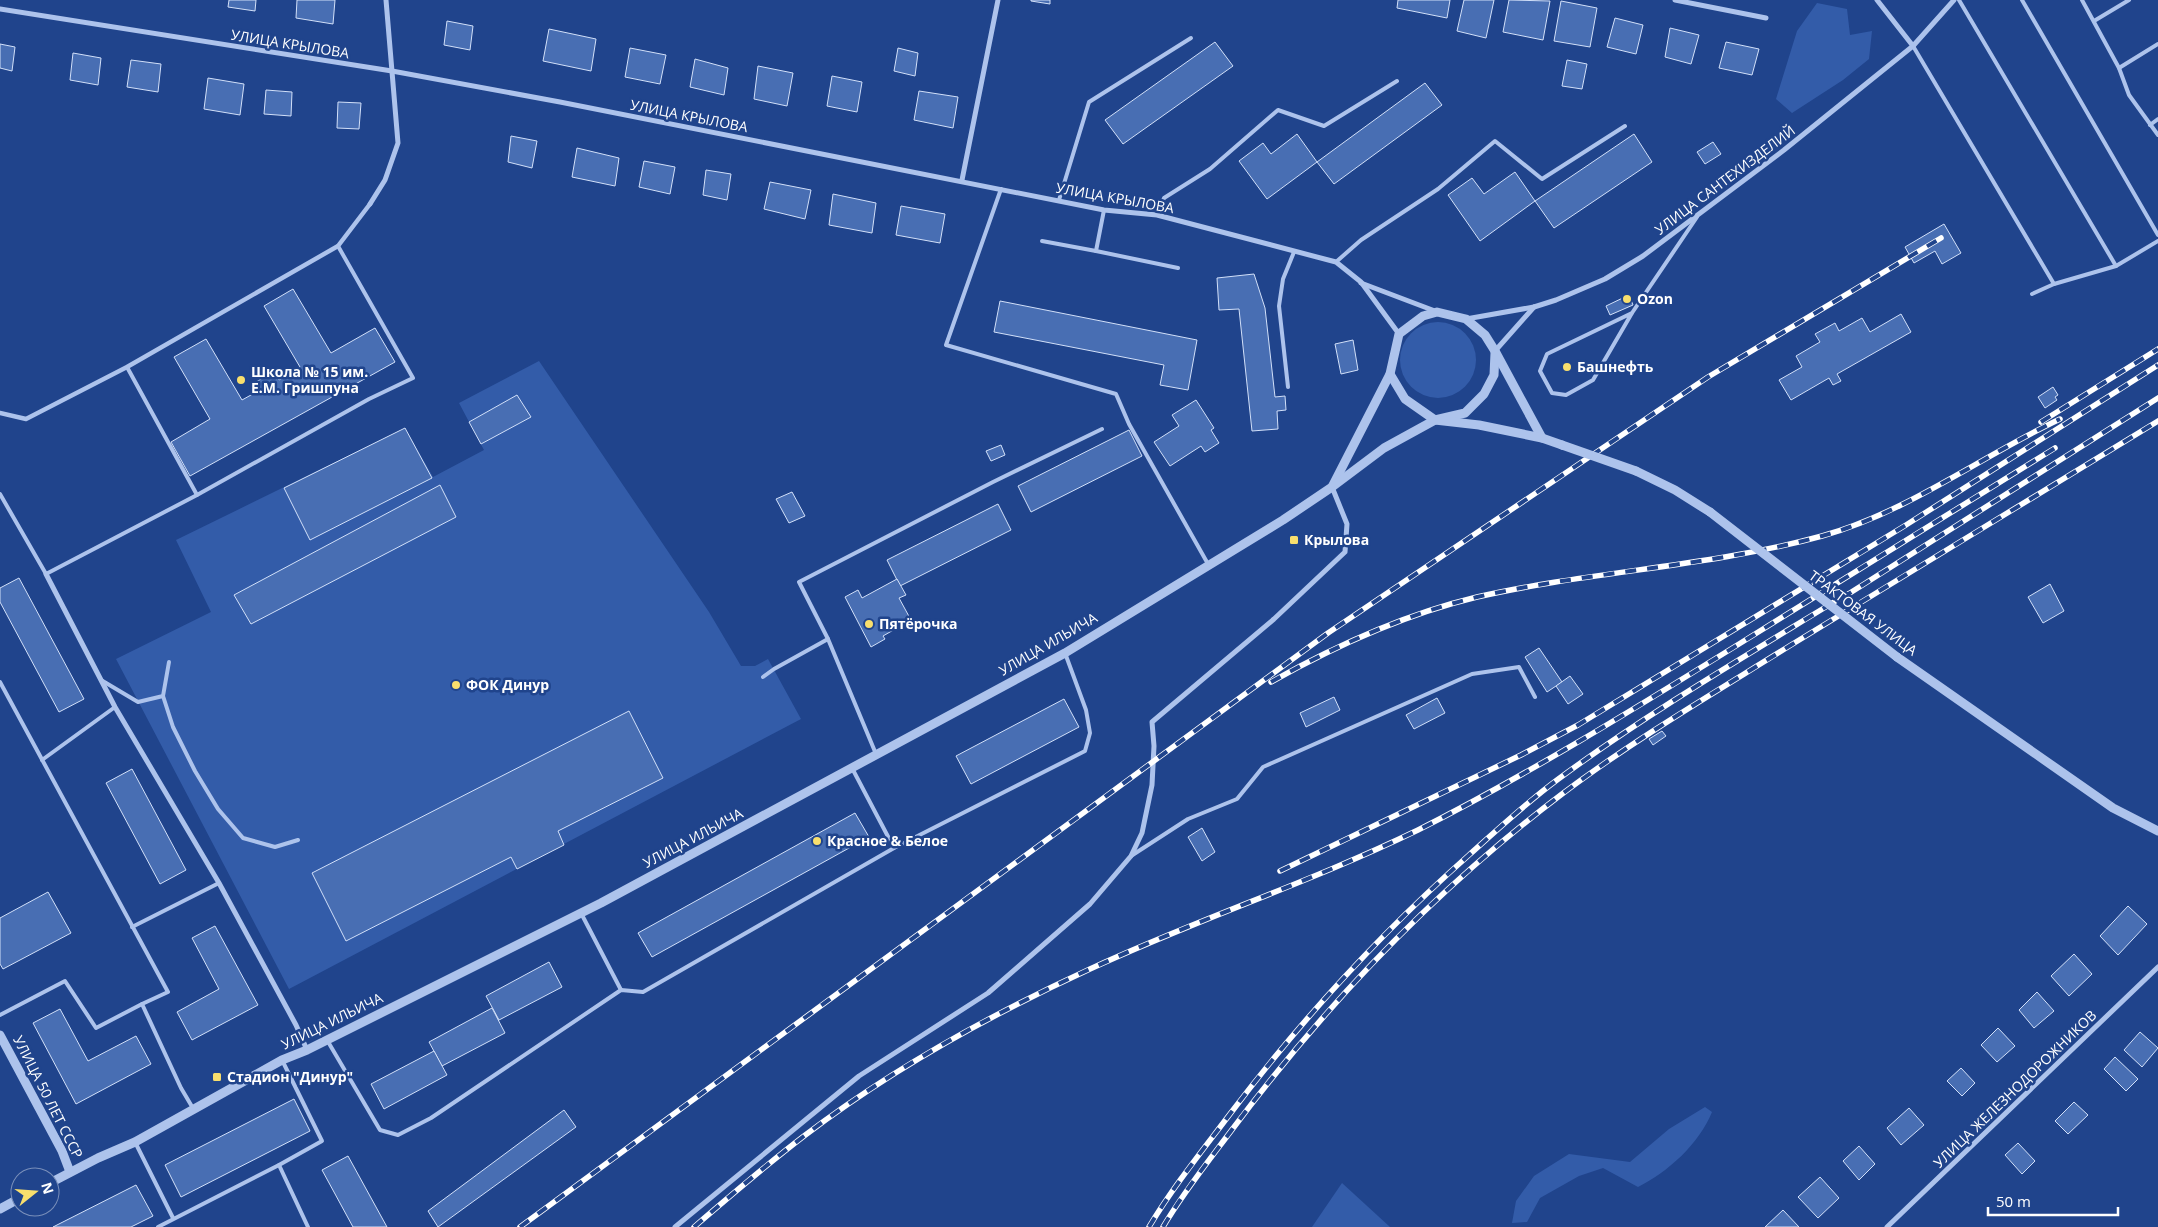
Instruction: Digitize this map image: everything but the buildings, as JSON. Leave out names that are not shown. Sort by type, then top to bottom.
[{"type":"street","points":[[0,413],[26,419],[126,368],[338,246],[370,204],[385,180],[398,143],[386,0]]},
{"type":"street","points":[[962,180],[998,0]]},
{"type":"street","points":[[1675,0],[1766,18]]},
{"type":"street","points":[[1877,0],[1913,46]]},
{"type":"street","name":"УЛИЦА САНТЕХИЗДЕЛИЙ","points":[[1466,319],[1534,307],[1605,279],[1643,256],[1784,150],[1913,46],[1954,0]]},
{"type":"street","name":"УЛИЦА КРЫЛОВА","points":[[0,9],[392,72],[962,180],[1104,210],[1157,215],[1336,262],[1361,282]]},
{"type":"street","points":[[1361,282],[1437,312],[1466,319],[1485,335],[1542,438]]},
{"type":"street","points":[[1361,282],[1399,334]]},
{"type":"street","name":"УЛИЦА САНТЕХИЗДЕЛИЙ","points":[[1495,351],[1534,307]]},
{"type":"street","points":[[1437,312],[1423,316],[1399,334],[1390,374],[1405,399],[1435,420],[1465,413],[1484,394],[1494,375],[1495,351]]},
{"type":"street","name":"УЛИЦА ИЛЬИЧА","points":[[1332,487],[1390,374]]},
{"type":"street","name":"УЛИЦА ИЛЬИЧА","points":[[60,1178],[135,1142],[282,1060],[307,1050],[581,914],[1065,653],[1283,520],[1332,487],[1384,448],[1435,420]]},
{"type":"street","name":"ТРАКТОВАЯ УЛИЦА","points":[[1435,420],[1479,425],[1542,438],[1636,470],[1675,490],[1710,512],[1897,657],[2113,808],[2158,831]]},
{"type":"street","points":[[675,1227],[859,1076],[988,993],[1090,904],[1131,856],[1142,833],[1152,785],[1154,746],[1152,722],[1274,619],[1345,552],[1347,524],[1332,487]]},
{"type":"street","points":[[46,574],[115,707],[218,883],[296,1025],[307,1050]]},
{"type":"street","name":"УЛИЦА ЖЕЛЕЗНОДОРОЖНИКОВ","points":[[1887,1227],[2158,967]]},
{"type":"street","name":"УЛИЦА 50 ЛЕТ СССР","points":[[0,1035],[62,1151],[70,1172]]},
{"type":"lane","points":[[1959,0],[2116,266]]},
{"type":"lane","points":[[2022,0],[2158,235]]},
{"type":"lane","points":[[2082,0],[2120,68],[2130,95],[2158,135]]},
{"type":"lane","points":[[2094,21],[2129,0]]},
{"type":"lane","points":[[1059,200],[1089,102],[1191,38]]},
{"type":"lane","points":[[2120,68],[2158,44]]},
{"type":"lane","points":[[1913,46],[2054,284]]},
{"type":"lane","points":[[1157,215],[1164,198],[1210,169],[1278,110],[1324,126],[1397,81]]},
{"type":"lane","points":[[2150,124],[2158,120]]},
{"type":"lane","points":[[1336,262],[1361,240],[1438,189],[1495,141],[1542,179],[1625,126]]},
{"type":"lane","points":[[1001,189],[946,345],[1116,394],[1129,424],[1208,565]]},
{"type":"lane","points":[[1096,251],[1104,210]]},
{"type":"lane","points":[[1632,313],[1547,354],[1540,371],[1552,393],[1566,395],[1593,380],[1632,313],[1698,215]]},
{"type":"lane","points":[[1042,241],[1178,268]]},
{"type":"lane","points":[[2032,294],[2054,284],[2116,266],[2158,241]]},
{"type":"lane","points":[[0,494],[46,574],[197,495],[369,399],[413,378],[338,246]]},
{"type":"lane","points":[[1288,387],[1279,306],[1283,279],[1294,252]]},
{"type":"lane","points":[[126,368],[197,495]]},
{"type":"lane","points":[[876,754],[828,640],[799,582],[993,482],[1102,429]]},
{"type":"lane","points":[[763,677],[774,669],[828,640]]},
{"type":"lane","points":[[327,1039],[380,1130],[398,1135],[431,1118],[621,990],[643,992],[894,848],[1085,751],[1090,733],[1086,710],[1065,653]]},
{"type":"lane","points":[[170,662],[163,696],[173,727],[195,771],[218,809],[243,838],[275,847],[298,840]]},
{"type":"lane","points":[[1131,856],[1188,819],[1237,799],[1263,767],[1472,674],[1519,667],[1535,696]]},
{"type":"lane","points":[[101,680],[138,702],[163,696]]},
{"type":"lane","points":[[0,682],[168,992],[96,1028],[65,981],[0,1015]]},
{"type":"lane","points":[[42,760],[115,707]]},
{"type":"lane","points":[[852,768],[894,848]]},
{"type":"lane","points":[[132,928],[218,883]]},
{"type":"lane","points":[[581,914],[621,990]]},
{"type":"lane","points":[[142,1004],[181,1088],[194,1110]]},
{"type":"lane","points":[[158,1227],[322,1141],[282,1060]]},
{"type":"lane","points":[[135,1142],[173,1218]]},
{"type":"lane","points":[[278,1165],[308,1227]]},
{"type":"shaded area","points":[[1817,3],[1847,9],[1850,35],[1872,31],[1869,59],[1843,80],[1792,113],[1776,99],[1797,31]]},
{"type":"shaded area","points":[[1438,322],[1452,325],[1465,333],[1473,346],[1476,360],[1473,374],[1465,387],[1452,395],[1438,398],[1424,395],[1411,387],[1403,374],[1400,360],[1403,346],[1411,333],[1424,325]]},
{"type":"shaded area","name":"ФОК Динур","points":[[539,361],[709,612],[741,666],[755,666],[768,659],[801,719],[289,989],[116,659],[211,612],[176,540],[405,428],[433,477],[484,450],[459,403]]},
{"type":"shaded area","points":[[1705,1107],[1712,1112],[1691,1146],[1671,1165],[1649,1181],[1638,1187],[1603,1168],[1579,1176],[1540,1198],[1527,1222],[1512,1223],[1516,1201],[1534,1176],[1569,1154],[1630,1162],[1669,1129]]},
{"type":"shaded area","points":[[1342,1183],[1390,1227],[1312,1227]]},
{"type":"railway","points":[[520,1227],[1328,633],[1708,377],[1941,238]]},
{"type":"railway","points":[[2041,422],[2158,349]]},
{"type":"railway","points":[[1280,871],[1521,755],[1578,725],[1906,525],[2158,365]]},
{"type":"railway","points":[[1842,598],[2158,398]]},
{"type":"railway","points":[[1271,682],[1371,632],[1450,604],[1520,588],[1736,555],[1822,536],[1854,526],[1943,483],[2060,419]]},
{"type":"railway","points":[[1163,1227],[1196,1178],[1267,1084],[1344,994],[1427,909],[1515,831],[1618,754],[1675,717],[2158,421]]},
{"type":"railway","points":[[694,1227],[762,1169],[837,1111],[942,1045],[979,1024],[1090,969],[1337,867],[1459,809],[1621,717],[2055,448]]},
{"type":"railway","points":[[1149,1227],[1178,1183],[1257,1079],[1343,978],[1436,885],[1512,816],[1557,780],[1627,731],[1847,594]]},
{"type":"place","name":"Ozon","points":[[1627,299]]},
{"type":"place","name":"Башнефть","points":[[1567,367]]},
{"type":"place","name":"Школа № 15 им. Е.М. Гришпуна","points":[[241,380]]},
{"type":"place","name":"Крылова","points":[[1294,540]]},
{"type":"place","name":"Пятёрочка","points":[[869,624]]},
{"type":"place","name":"ФОК Динур","points":[[456,685]]},
{"type":"place","name":"Красное & Белое","points":[[817,841]]},
{"type":"place","name":"Стадион \"Динур\"","points":[[217,1077]]}]
